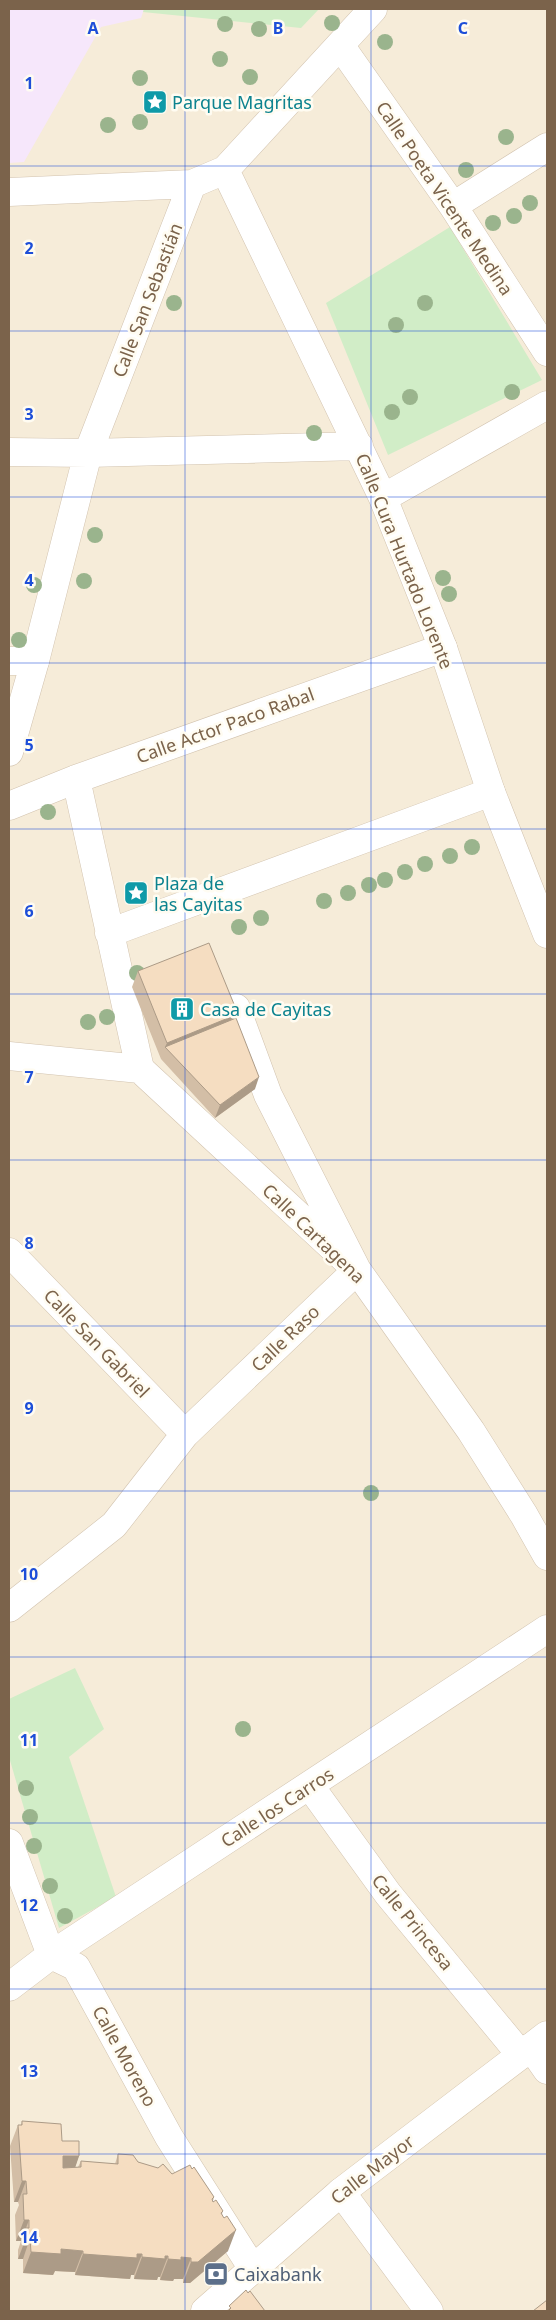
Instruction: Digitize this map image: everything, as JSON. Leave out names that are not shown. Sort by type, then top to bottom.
[{"type":"street","points":[[9,192],[192,184],[225,170],[373,9]]},
{"type":"street","name":"Calle Poeta Vicente Medina","points":[[340,45],[453,206],[547,352]]},
{"type":"street","points":[[453,206],[547,146]]},
{"type":"street","name":"Calle Cura Hurtado Lorente","points":[[225,170],[383,498],[443,648],[491,792],[547,934]]},
{"type":"street","name":"Calle San Sebastián","points":[[9,752],[22,661],[88,454],[192,184]]},
{"type":"street","points":[[383,498],[547,405]]},
{"type":"street","points":[[9,452],[88,454],[359,446]]},
{"type":"street","name":"Calle Actor Paco Rabal","points":[[9,806],[76,779],[443,648]]},
{"type":"street","points":[[9,1056],[140,1069],[76,779]]},
{"type":"street","points":[[110,933],[491,792]]},
{"type":"street","points":[[236,1008],[268,1095],[357,1270]]},
{"type":"street","name":"Calle Cartagena","points":[[140,1069],[357,1270],[471,1431],[524,1515],[547,1556]]},
{"type":"street","name":"Calle San Gabriel","points":[[9,1252],[184,1434]]},
{"type":"street","name":"Calle Raso","points":[[9,1608],[114,1525],[184,1434],[357,1270]]},
{"type":"street","name":"Calle los Carros","points":[[9,1987],[51,1955],[547,1629]]},
{"type":"street","name":"Calle Princesa","points":[[310,1786],[388,1894],[533,2046],[547,2070]]},
{"type":"street","points":[[9,1843],[51,1955]]},
{"type":"street","name":"Calle Moreno","points":[[51,1955],[76,1967],[169,2137],[253,2270]]},
{"type":"street","name":"Calle Mayor","points":[[205,2311],[341,2192],[533,2046]]},
{"type":"street","points":[[341,2192],[429,2311]]},
{"type":"shaded area","points":[[9,9],[547,9],[547,2311],[9,2311]]},
{"type":"shaded area","points":[[9,9],[144,9],[141,18],[101,27],[24,162],[9,163]]},
{"type":"green space","points":[[144,9],[319,9],[301,28],[143,12]]},
{"type":"green space","points":[[450,227],[542,380],[388,455],[326,303]]},
{"type":"green space","points":[[75,1668],[104,1729],[69,1757],[116,1897],[59,1928],[9,1757],[9,1699]]},
{"type":"building","name":"Casa de Cayitas","points":[[209,943],[238,1014],[167,1043],[138,971]]},
{"type":"building","points":[[236,1018],[259,1077],[220,1105],[165,1047]]},
{"type":"building","points":[[22,2121],[61,2124],[62,2141],[79,2141],[79,2156],[63,2156],[63,2168],[81,2167],[81,2161],[118,2164],[118,2154],[133,2155],[138,2162],[158,2168],[163,2164],[172,2174],[190,2165],[192,2169],[194,2167],[214,2197],[212,2199],[213,2202],[216,2200],[223,2211],[221,2213],[224,2218],[227,2216],[236,2230],[198,2262],[191,2262],[191,2258],[181,2257],[181,2260],[168,2259],[168,2256],[165,2256],[165,2259],[142,2257],[142,2254],[137,2254],[137,2258],[83,2254],[83,2251],[61,2249],[61,2254],[31,2252],[30,2238],[26,2238],[26,2228],[29,2228],[29,2220],[24,2220],[23,2194],[27,2194],[26,2181],[22,2181],[18,2125],[22,2125]]},
{"type":"building","points":[[246,2290],[248,2293],[250,2291],[265,2311],[228,2311],[231,2308],[229,2306]]},
{"type":"building","points":[[547,2300],[547,2311],[533,2311]]},
{"type":"place","name":"Parque Magritas","points":[[155,102]]},
{"type":"place","name":"Plaza de las Cayitas","points":[[136,893]]},
{"type":"place","name":"Casa de Cayitas","points":[[182,1009]]},
{"type":"place","name":"Caixabank","points":[[216,2274]]}]
